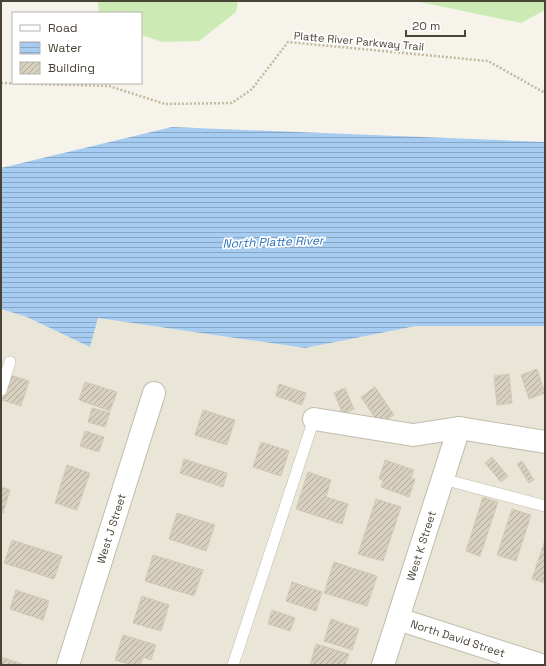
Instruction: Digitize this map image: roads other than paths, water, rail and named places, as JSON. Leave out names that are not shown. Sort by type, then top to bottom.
[{"type":"street","name":"West J Street","points":[[68,665],[154,393]]},
{"type":"street","points":[[314,419],[413,434],[459,428],[545,442]]},
{"type":"street","name":"West K Street","points":[[383,665],[459,428]]},
{"type":"street","name":"North David Street","points":[[398,619],[541,665]]},
{"type":"lane","points":[[1,390],[10,362]]},
{"type":"lane","points":[[233,665],[314,419]]},
{"type":"lane","points":[[443,479],[545,506]]},
{"type":"water","name":"North Platte River","points":[[172,127],[545,142],[545,326],[416,326],[305,348],[98,318],[90,347],[27,317],[1,309],[1,168]]}]
